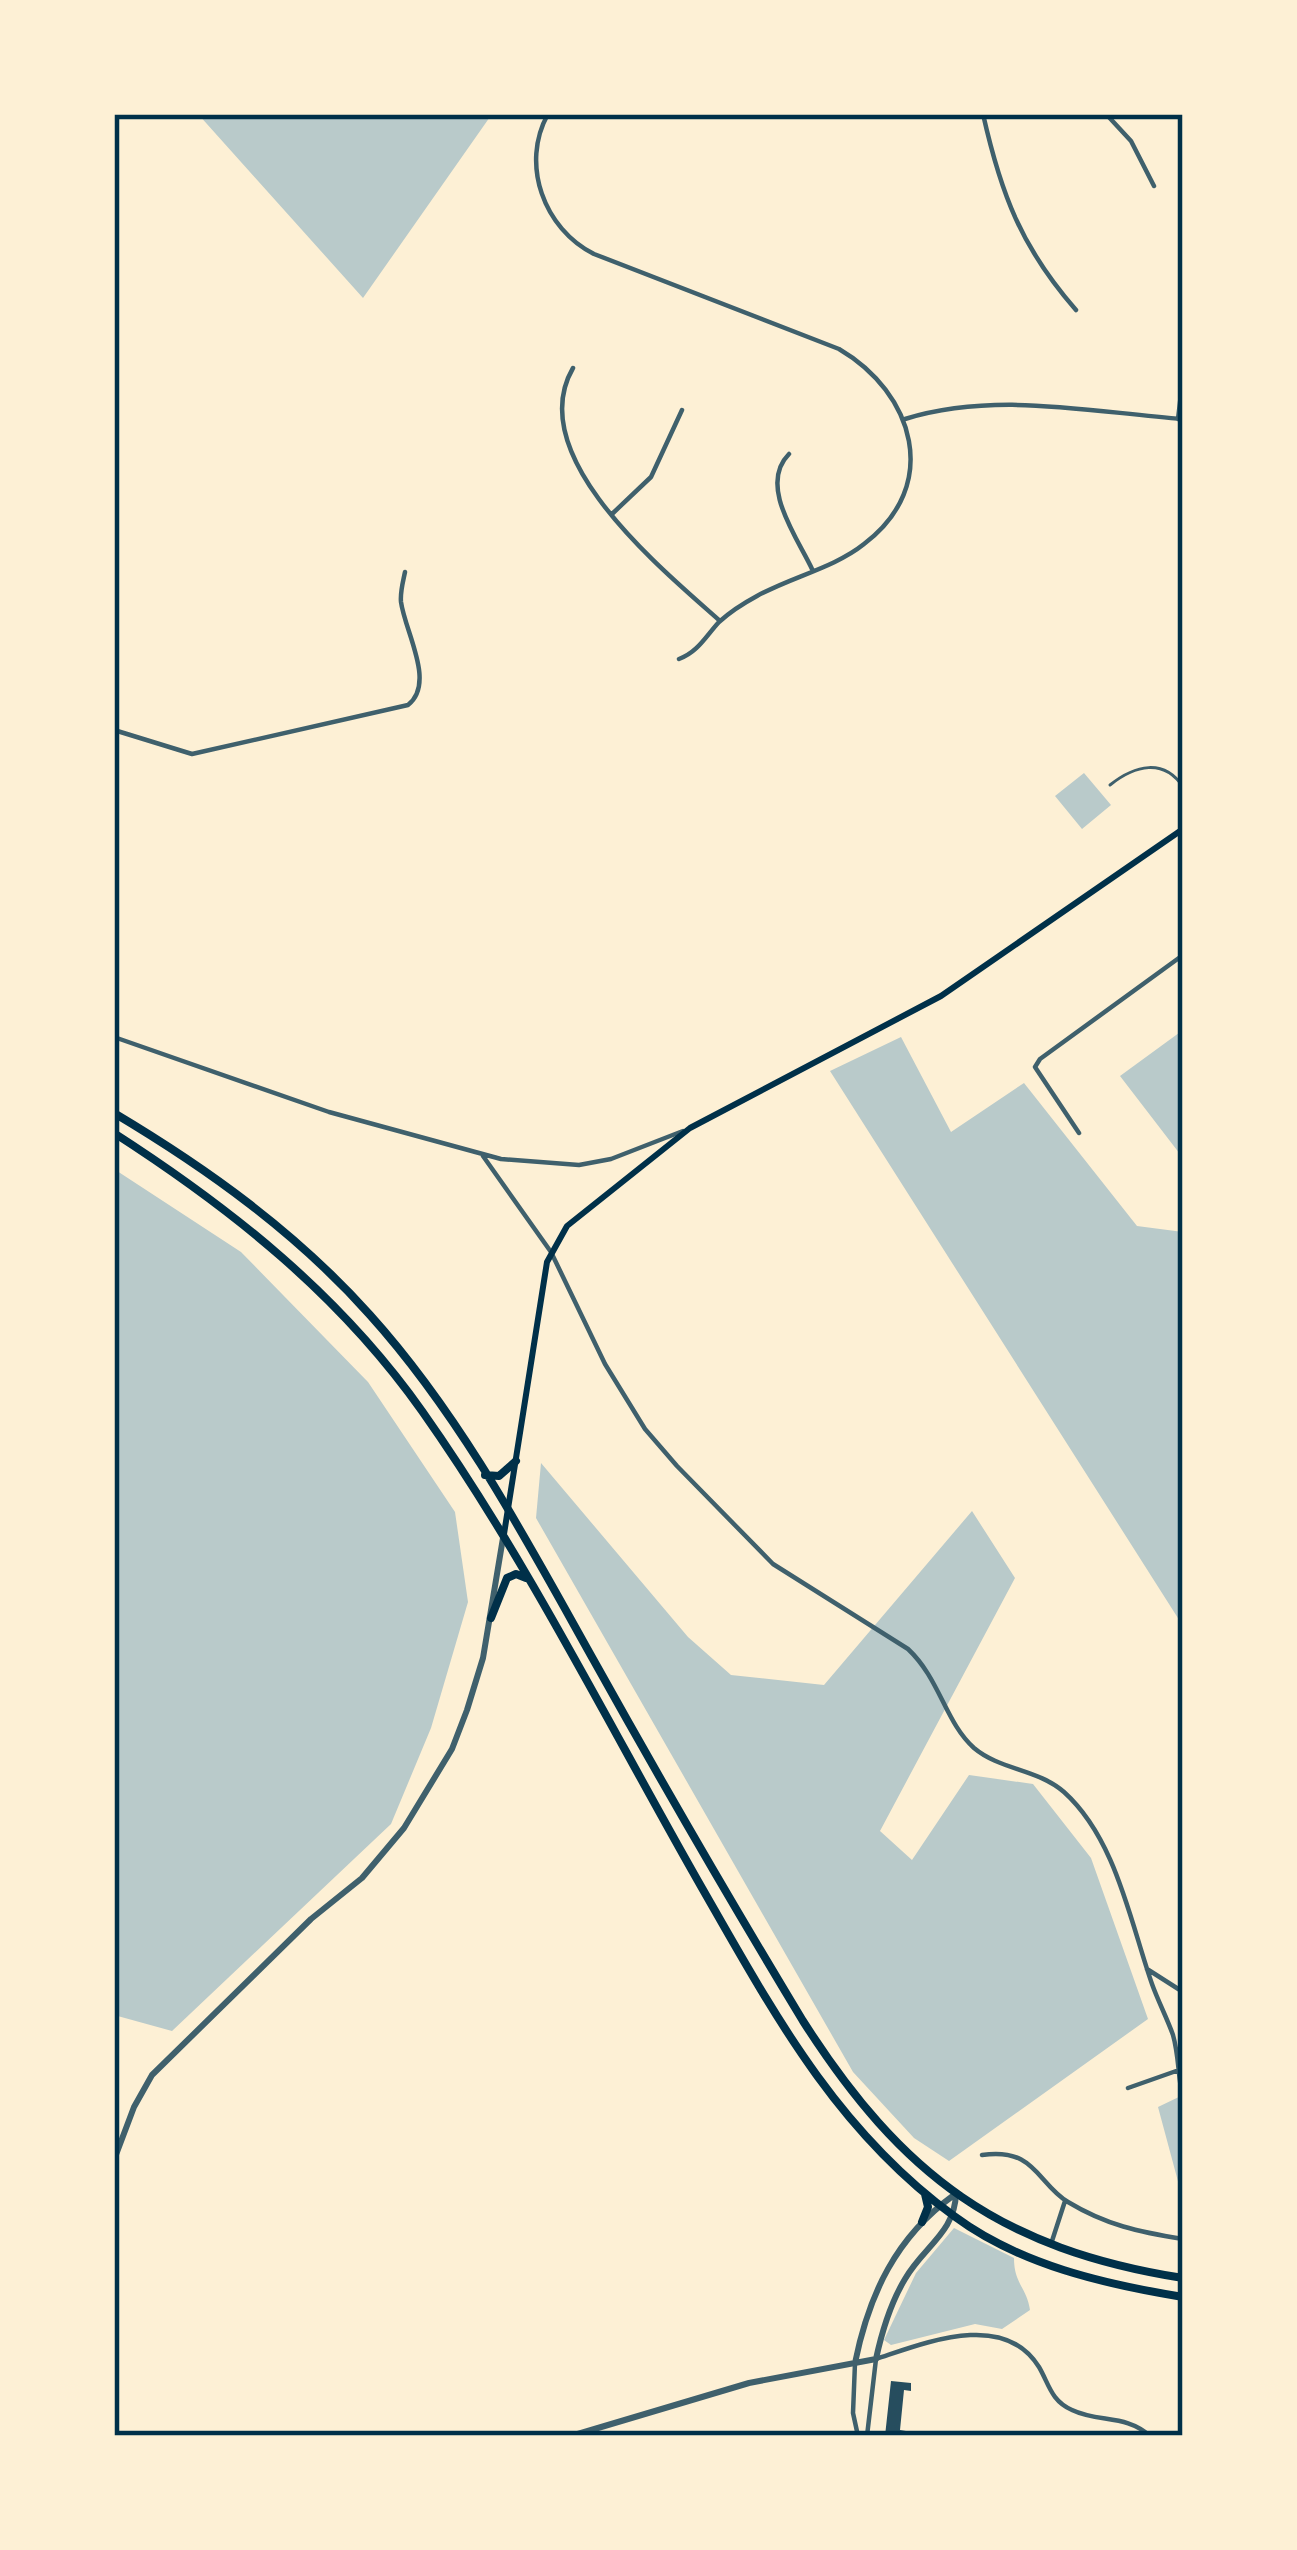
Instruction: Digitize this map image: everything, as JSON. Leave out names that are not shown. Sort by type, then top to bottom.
[{"type":"main road","points":[[503,1538],[551,1252],[567,1226],[690,1128],[964,982],[1183,829]]},
{"type":"main road","points":[[114,1112],[230,1187],[335,1278],[409,1362],[508,1511],[768,1964],[838,2075],[881,2129],[956,2193],[997,2220],[1051,2246],[1102,2262],[1183,2278]]},
{"type":"main road","points":[[114,1133],[232,1214],[346,1316],[423,1412],[528,1578],[702,1888],[815,2076],[871,2146],[955,2218],[1055,2267],[1127,2288],[1183,2297]]},
{"type":"main road","points":[[485,1474],[499,1476],[516,1461]]},
{"type":"main road","points":[[490,1618],[506,1578],[517,1574],[528,1578]]},
{"type":"main road","points":[[922,2222],[928,2207],[925,2193]]},
{"type":"street","points":[[548,114],[536,148],[537,174],[543,197],[568,239],[595,254],[839,349],[871,370],[905,419],[910,467],[896,511],[858,549],[757,596],[720,621],[691,654],[680,658]]},
{"type":"street","points":[[983,114],[1011,214],[1037,261],[1076,310]]},
{"type":"street","points":[[1106,114],[1131,141],[1154,186]]},
{"type":"street","points":[[573,368],[566,380],[564,402],[569,447],[580,469],[646,554],[720,621]]},
{"type":"street","points":[[905,419],[958,405],[1008,402],[1180,419],[1183,377]]},
{"type":"street","points":[[612,514],[651,478],[682,410]]},
{"type":"street","points":[[789,454],[778,468],[778,490],[812,569]]},
{"type":"street","points":[[114,730],[192,754],[408,705],[418,695],[420,680],[401,603],[405,572]]},
{"type":"street","points":[[1078,1133],[1035,1067],[1051,1048],[1183,956]]},
{"type":"street","points":[[114,1037],[329,1112],[485,1156],[579,1165],[611,1159],[690,1128]]},
{"type":"street","points":[[485,1156],[551,1252],[605,1364],[645,1429],[704,1494],[773,1564],[891,1635],[918,1658],[971,1745],[987,1757],[1031,1771],[1076,1805],[1110,1861],[1174,2038],[1183,2099]]},
{"type":"street","points":[[114,2160],[152,2075],[310,1919],[362,1878],[404,1828],[452,1749],[478,1678],[503,1538]]},
{"type":"street","points":[[1147,1969],[1183,1992]]},
{"type":"street","points":[[1128,2088],[1179,2070]]},
{"type":"street","points":[[982,2155],[1006,2154],[1037,2168],[1065,2201],[1124,2230],[1183,2239]]},
{"type":"street","points":[[858,2436],[853,2413],[855,2363],[868,2309],[881,2278],[922,2222],[956,2193]]},
{"type":"street","points":[[867,2436],[875,2359],[884,2324],[907,2275],[955,2218],[956,2193]]},
{"type":"street","points":[[1051,2246],[1065,2201]]},
{"type":"street","points":[[572,2436],[748,2383],[875,2359],[965,2335],[1004,2338],[1030,2356],[1049,2391],[1065,2407],[1080,2414],[1122,2419],[1150,2436]]},
{"type":"lane","points":[[1110,785],[1124,773],[1159,767],[1171,771],[1183,787]]},
{"type":"shaded area","points":[[198,114],[492,114],[363,298]]},
{"type":"shaded area","points":[[1084,773],[1111,805],[1082,829],[1055,796]]},
{"type":"shaded area","points":[[1183,1030],[1183,1158],[1120,1076]]},
{"type":"shaded area","points":[[901,1037],[951,1132],[1024,1083],[1137,1226],[1183,1232],[1183,1626],[830,1071]]},
{"type":"shaded area","points":[[114,1169],[241,1252],[368,1382],[455,1512],[468,1602],[431,1728],[391,1824],[172,2031],[114,2015]]},
{"type":"shaded area","points":[[541,1463],[688,1637],[731,1675],[824,1685],[972,1511],[1015,1578],[880,1831],[912,1860],[969,1775],[1033,1784],[1091,1858],[1148,2019],[949,2161],[914,2138],[853,2072],[536,1518]]},
{"type":"shaded area","points":[[1183,2095],[1183,2200],[1158,2107]]},
{"type":"shaded area","points":[[954,2228],[1014,2258],[1030,2310],[1002,2329],[975,2324],[891,2345],[884,2340],[916,2273]]},
{"type":"building","points":[[891,2381],[911,2383],[911,2391],[904,2390],[900,2430],[906,2436],[885,2436]]}]
